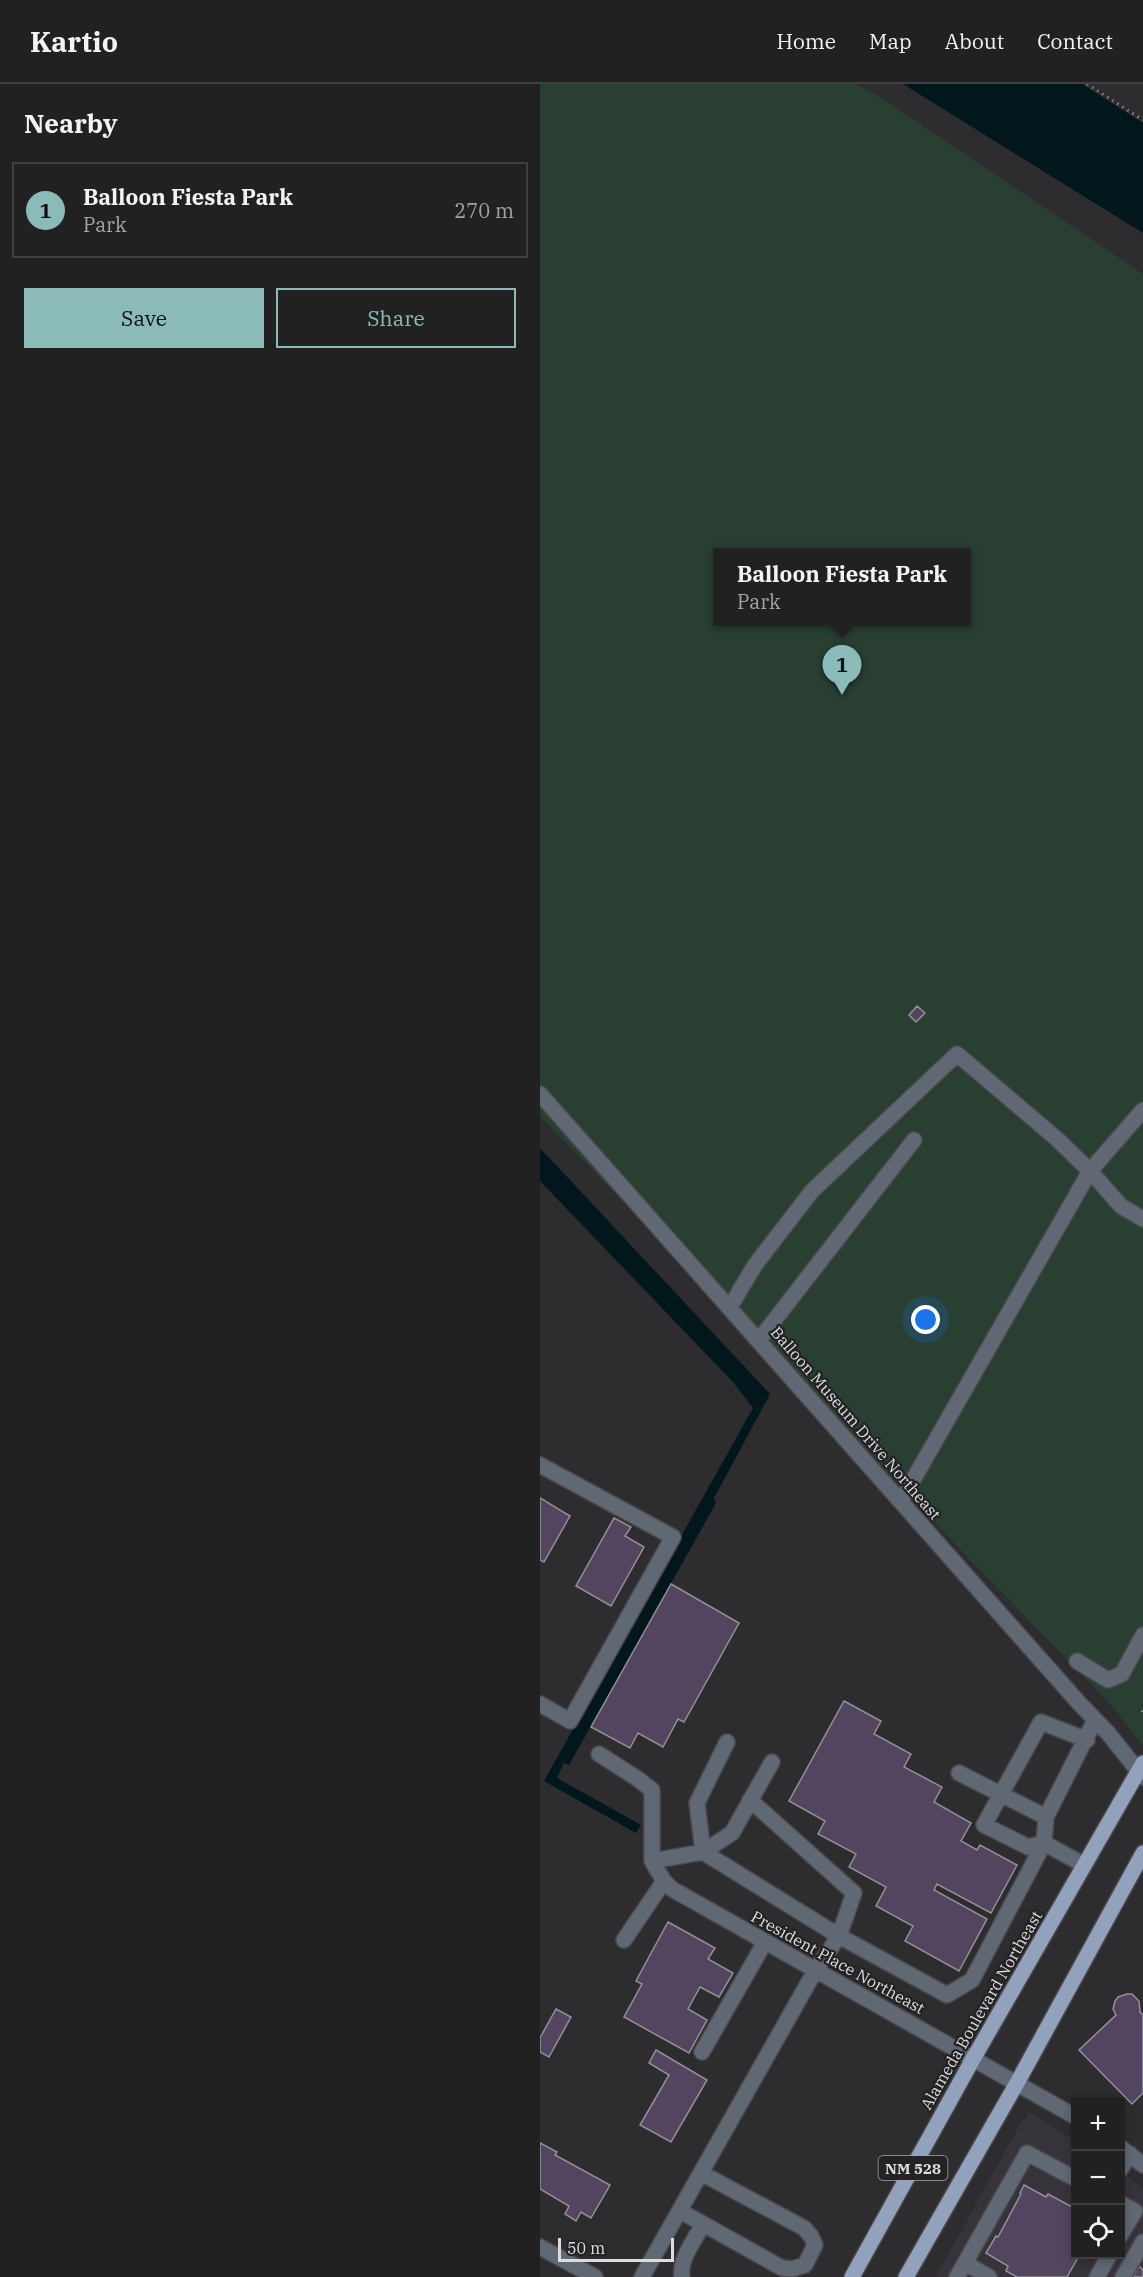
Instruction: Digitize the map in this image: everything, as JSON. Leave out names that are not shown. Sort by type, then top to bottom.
[{"type":"main road","name":"Alameda Boulevard Northeast","points":[[852,2277],[973,2059],[1141,1770]]},
{"type":"main road","name":"NM 528","points":[[906,2277],[1017,2083],[1143,1853]]},
{"type":"street","points":[[730,1307],[755,1265],[812,1191],[957,1053],[1057,1139],[1121,1206],[1143,1220]]},
{"type":"street","name":"Balloon Museum Drive Northeast","points":[[540,1094],[1141,1770]]},
{"type":"street","points":[[901,1502],[1090,1171],[1143,1110]]},
{"type":"street","points":[[759,1340],[914,1140]]},
{"type":"street","points":[[540,1465],[673,1537],[570,1721],[540,1704]]},
{"type":"street","points":[[1077,1661],[1108,1680],[1122,1674],[1143,1635]]},
{"type":"street","points":[[703,1852],[839,1936],[947,1995],[972,1980],[1042,1847],[1046,1817],[1087,1740],[1095,1720]]},
{"type":"street","points":[[1084,1866],[1042,1847],[1028,1847],[984,1825],[1041,1722],[1087,1740]]},
{"type":"street","points":[[703,1852],[696,1803],[727,1742]]},
{"type":"street","points":[[599,1754],[652,1790],[652,1861],[703,1852],[732,1833],[772,1762]]},
{"type":"street","points":[[960,1773],[1046,1817]]},
{"type":"street","points":[[642,2277],[815,1971],[839,1936],[854,1893],[750,1800]]},
{"type":"street","name":"President Place Northeast","points":[[652,1861],[664,1881],[683,1897],[1071,2114]]},
{"type":"street","points":[[624,1940],[664,1881]]},
{"type":"street","points":[[702,2052],[765,1942]]},
{"type":"street","points":[[1125,2151],[1143,2165]]},
{"type":"street","points":[[989,2277],[961,2270],[1027,2153],[1071,2176]]},
{"type":"street","points":[[680,2211],[782,2268],[794,2273],[805,2265],[815,2245],[811,2236],[804,2229],[701,2173]]},
{"type":"street","points":[[1125,2206],[1135,2211],[1125,2228]]},
{"type":"street","points":[[682,2277],[684,2258],[703,2224]]},
{"type":"street","points":[[1123,2277],[1143,2242]]},
{"type":"street","points":[[540,2247],[595,2277]]},
{"type":"street","points":[[1097,2277],[1107,2259]]},
{"type":"path","points":[[1087,84],[1143,120]]},
{"type":"shaded area","points":[[903,84],[1082,84],[1143,123],[1143,233]]},
{"type":"shaded area","points":[[540,1148],[770,1394],[714,1498],[716,1503],[569,1765],[564,1763],[557,1778],[641,1825],[636,1833],[544,1781],[753,1408],[733,1382],[540,1181]]},
{"type":"shaded area","points":[[1027,2111],[1071,2138],[1071,2259],[1125,2259],[1125,2174],[1143,2189],[1143,2277],[936,2277],[1015,2133],[1023,2120],[1028,2117]]},
{"type":"green space","points":[[540,84],[855,84],[878,96],[1143,274],[1143,1746],[1112,1706],[540,1116]]},
{"type":"building","points":[[917,1006],[925,1013],[916,1022],[909,1015]]},
{"type":"building","points":[[540,1498],[570,1516],[544,1562],[540,1560]]},
{"type":"building","points":[[614,1518],[631,1527],[625,1536],[644,1547],[611,1606],[576,1586]]},
{"type":"building","points":[[671,1584],[739,1623],[684,1722],[678,1719],[663,1747],[638,1733],[630,1748],[591,1727]]},
{"type":"building","points":[[844,1701],[881,1721],[874,1734],[911,1754],[904,1767],[942,1787],[934,1802],[971,1823],[961,1841],[977,1850],[980,1845],[1017,1865],[991,1913],[937,1884],[934,1890],[987,1919],[959,1971],[905,1941],[913,1926],[876,1906],[886,1887],[849,1867],[856,1854],[818,1834],[825,1821],[789,1801]]},
{"type":"building","points":[[668,1922],[715,1948],[708,1959],[733,1973],[719,1997],[700,1987],[688,2009],[707,2020],[689,2053],[624,2017],[642,1984],[636,1981]]},
{"type":"building","points":[[1132,1994],[1139,2001],[1140,2012],[1143,2015],[1143,2093],[1132,2104],[1079,2050],[1116,2015],[1113,2009],[1115,2001],[1118,1997]]},
{"type":"building","points":[[556,2009],[571,2017],[549,2057],[540,2052],[540,2038]]},
{"type":"building","points":[[656,2050],[707,2080],[671,2142],[640,2125],[669,2075],[649,2063]]},
{"type":"building","points":[[540,2143],[557,2152],[555,2155],[610,2185],[591,2218],[581,2212],[576,2221],[565,2214],[569,2206],[540,2189]]},
{"type":"building","points":[[1024,2185],[1046,2197],[1048,2194],[1071,2206],[1071,2259],[1077,2259],[1067,2277],[1017,2277],[1006,2271],[1008,2266],[986,2253],[996,2236],[998,2237]]},
{"type":"building","points":[[1139,2266],[1143,2270],[1143,2277],[1133,2277]]},
{"type":"place","name":"Balloon Fiesta Park","points":[[842,695]]}]
